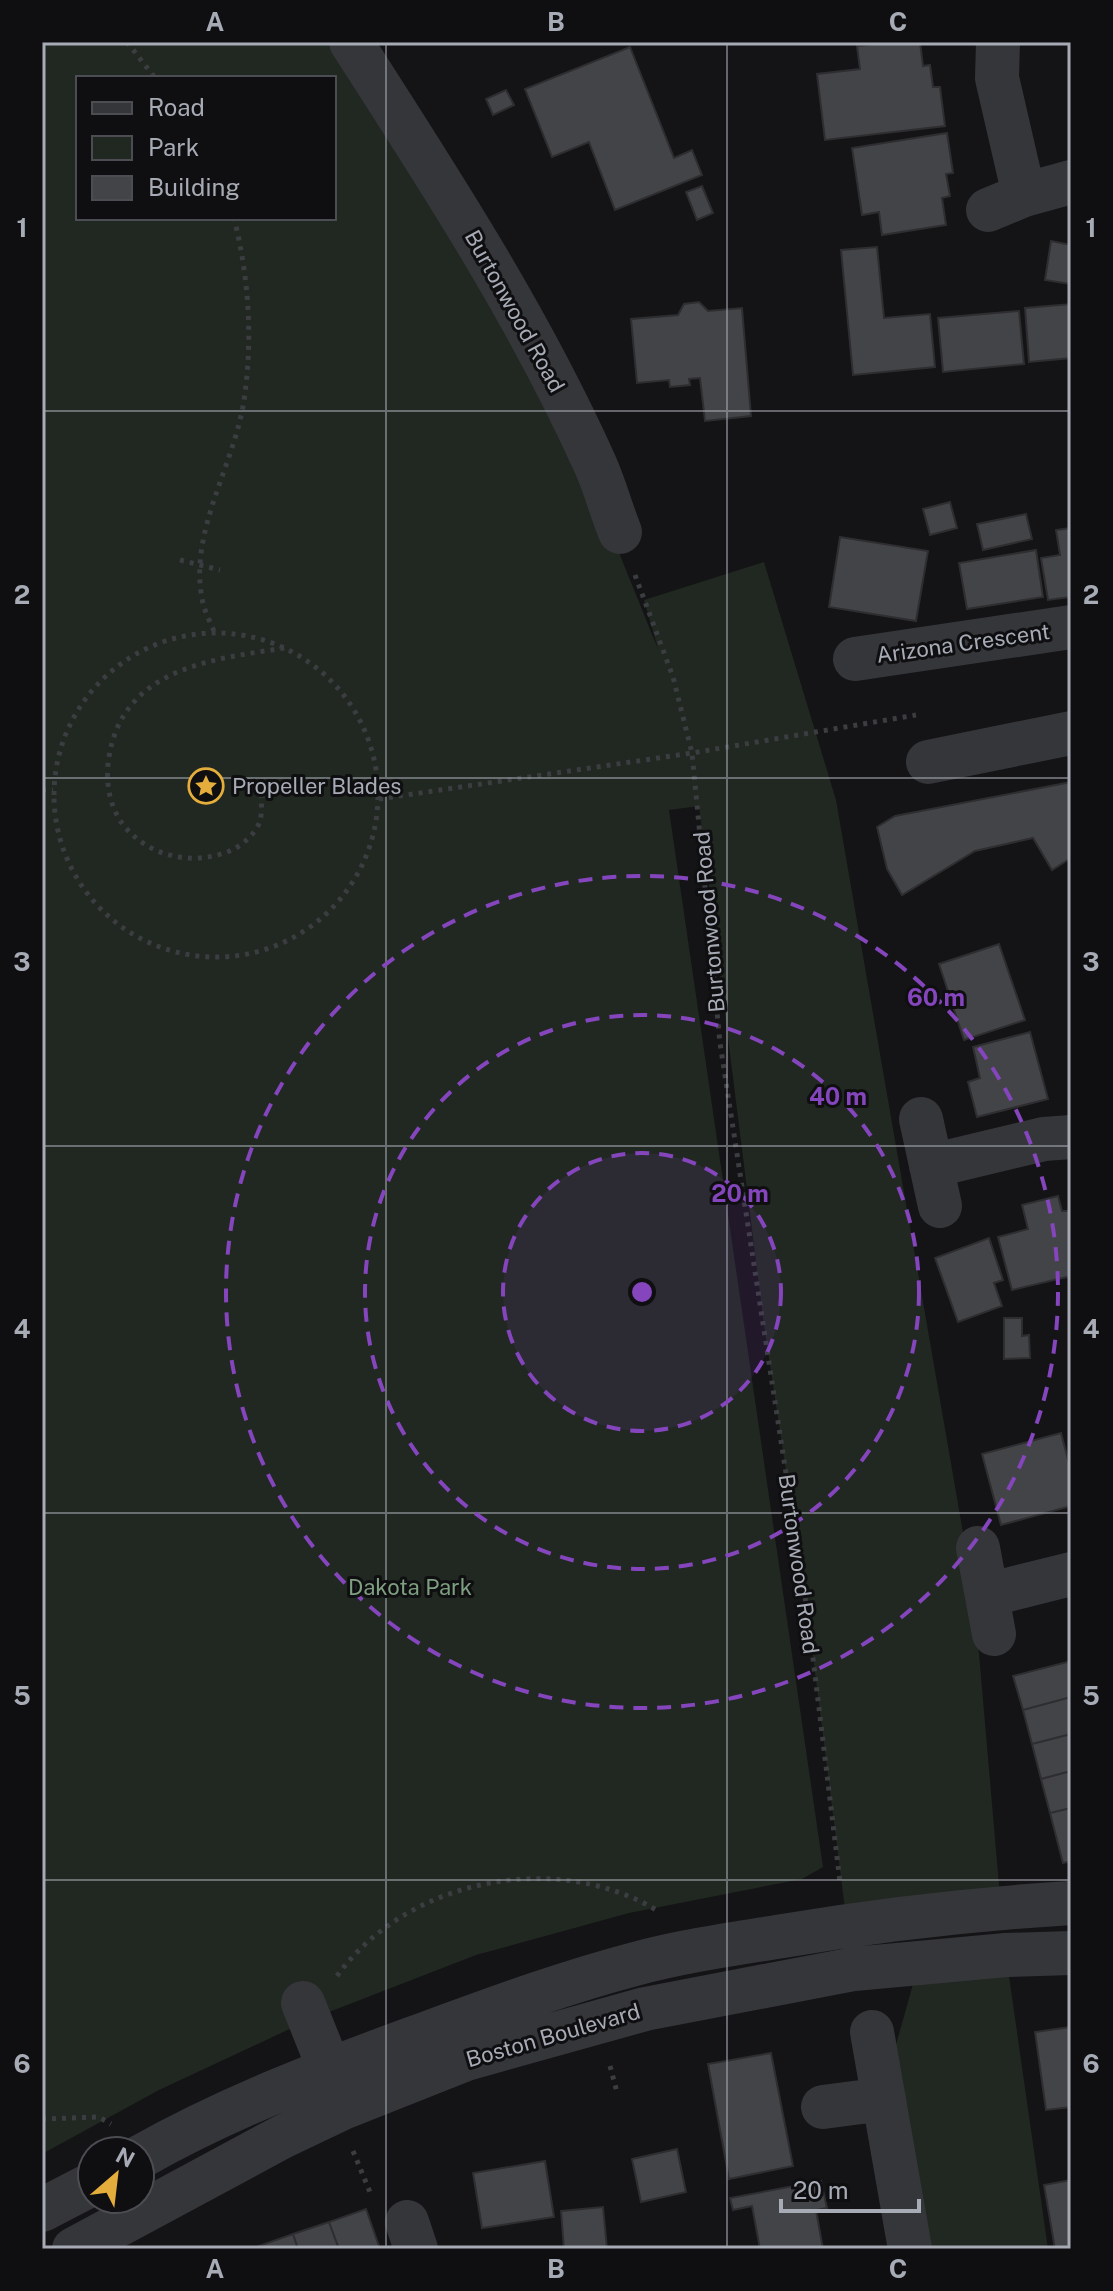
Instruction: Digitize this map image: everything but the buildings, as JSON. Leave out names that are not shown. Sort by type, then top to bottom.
[{"type":"street","name":"Burtonwood Road","points":[[351,42],[452,200],[528,328],[596,466],[620,532]]},
{"type":"street","points":[[998,42],[997,78],[1006,202],[1071,182]]},
{"type":"street","name":"Arizona Crescent","points":[[855,659],[1071,627]]},
{"type":"street","points":[[928,762],[1071,733]]},
{"type":"street","points":[[921,1119],[935,1186],[1044,1139],[1071,1137]]},
{"type":"street","points":[[978,1548],[990,1614],[1071,1574]]},
{"type":"street","name":"Boston Boulevard","points":[[74,2249],[282,2137],[336,2088],[516,2001],[633,1965],[698,1949],[847,1925],[1071,1903]]},
{"type":"street","name":"Boston Boulevard","points":[[156,2149],[263,2094],[336,2088],[466,2059],[645,2009],[854,1969],[1006,1955],[1071,1953]]},
{"type":"street","points":[[307,2015],[336,2088]]},
{"type":"street","points":[[872,2032],[910,2249]]},
{"type":"street","points":[[823,2107],[884,2099]]},
{"type":"street","points":[[42,2210],[76,2192]]},
{"type":"path","points":[[127,42],[153,76]]},
{"type":"path","points":[[214,632],[203,601],[203,542],[243,402],[249,340],[248,287],[234,220]]},
{"type":"path","name":"Burtonwood Road","points":[[620,532],[673,677],[692,753],[720,1043],[808,1617],[839,1877]]},
{"type":"path","points":[[180,560],[220,570]]},
{"type":"path","points":[[214,632],[251,636],[286,648],[318,668],[344,694],[364,726],[376,762],[379,799],[370,849],[346,894],[309,930],[263,951],[212,957],[162,948],[117,924],[108,915],[82,887],[60,841],[53,790],[65,736],[77,710],[103,677],[137,652],[176,637],[214,632]]},
{"type":"path","points":[[247,779],[262,797],[260,821],[246,842],[222,855],[195,860],[167,855],[145,844],[124,826],[111,801],[106,774],[121,717],[144,692],[172,673],[213,659],[286,648]]},
{"type":"path","points":[[379,799],[692,753],[931,712]]},
{"type":"path","points":[[42,790],[53,790]]},
{"type":"path","points":[[307,2015],[317,2007],[339,1972],[372,1939],[400,1917],[461,1890],[524,1878],[559,1880],[637,1898],[661,1913]]},
{"type":"path","points":[[608,2058],[617,2092]]},
{"type":"path","points":[[42,2119],[99,2117],[124,2135]]},
{"type":"green space","name":"Dakota Park","points":[[42,42],[362,42],[528,328],[658,649],[644,600],[764,562],[836,800],[974,1596],[1001,1908],[847,1925],[808,1617],[764,1325],[699,806],[669,810],[823,1867],[802,1879],[629,1913],[476,1955],[311,2019],[159,2090],[42,2154]]},
{"type":"green space","points":[[1006,1955],[1048,2249],[914,2249],[894,2052],[915,1977]]},
{"type":"place","name":"Propeller Blades","points":[[206,786]]}]
